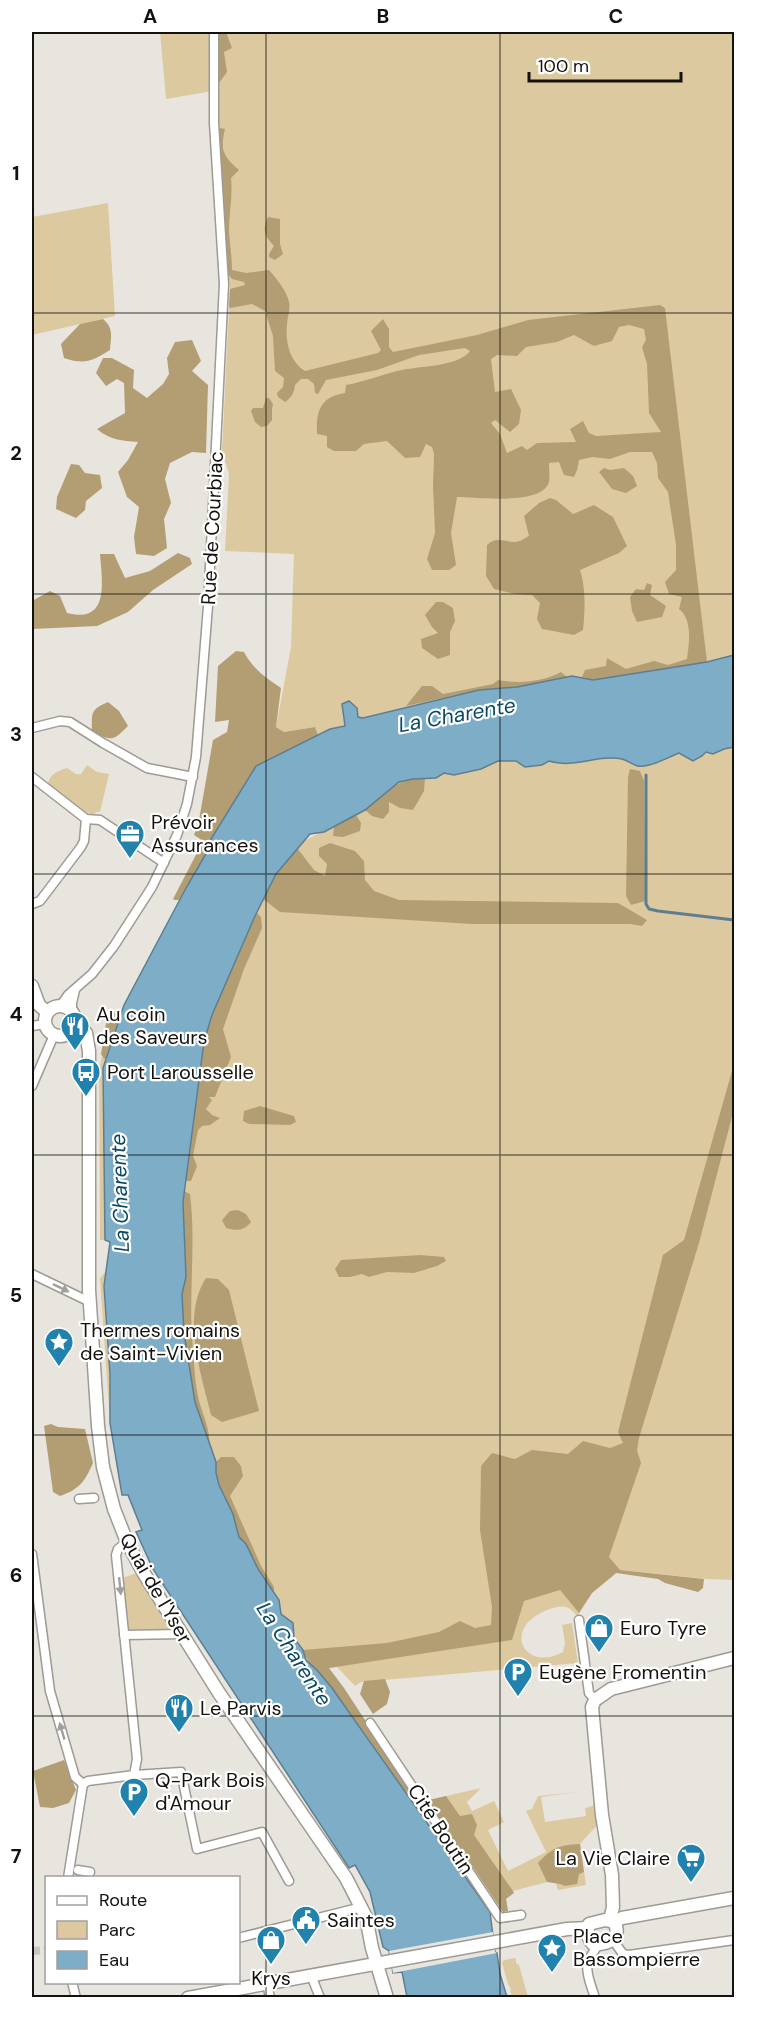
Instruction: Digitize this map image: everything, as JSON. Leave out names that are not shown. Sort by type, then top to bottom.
[{"type":"street","name":"Rue de Courbiac","points":[[66,1008],[72,1003],[75,990],[99,966],[146,897],[164,863],[187,804],[193,777],[208,606],[224,284],[214,123],[214,32]]},
{"type":"street","points":[[32,728],[70,722],[147,768],[193,777]]},
{"type":"street","points":[[32,777],[86,819],[100,820],[164,863]]},
{"type":"street","points":[[32,904],[40,901],[81,847],[84,841],[86,819]]},
{"type":"street","points":[[32,986],[54,1035],[32,1086]]},
{"type":"street","points":[[32,1026],[46,1018],[53,1007],[66,1008],[74,1025],[64,1035],[54,1035]]},
{"type":"street","name":"Quai de l'Yser","points":[[74,1025],[86,1034],[88,1051],[90,1302],[101,1498],[143,1572],[232,1712],[339,1865],[362,1907],[387,1998]]},
{"type":"street","points":[[32,1274],[90,1302]]},
{"type":"street","points":[[79,1499],[101,1498]]},
{"type":"street","points":[[127,1542],[118,1549],[116,1555],[137,1759],[134,1775]]},
{"type":"street","points":[[32,1554],[50,1691],[75,1777],[83,1784]]},
{"type":"street","points":[[579,1620],[589,1693],[595,1700]]},
{"type":"street","points":[[124,1635],[183,1634]]},
{"type":"street","points":[[613,1940],[617,1931],[612,1921],[613,1896],[591,1713],[595,1700],[611,1689],[735,1658]]},
{"type":"street","name":"Cité Boutin","points":[[370,1722],[500,1918],[521,1915]]},
{"type":"street","points":[[83,1784],[88,1781],[134,1775],[181,1772],[197,1849],[262,1832],[289,1881]]},
{"type":"street","points":[[69,1876],[73,1869],[83,1784]]},
{"type":"street","points":[[73,1869],[90,1872]]},
{"type":"street","points":[[613,1940],[593,1944],[590,1941],[589,1924],[735,1898]]},
{"type":"street","points":[[240,1938],[362,1907]]},
{"type":"street","points":[[188,1998],[526,1936],[588,1928]]},
{"type":"street","points":[[613,1940],[623,1954],[629,1955],[735,1940]]},
{"type":"street","points":[[595,1998],[586,1971],[587,1959],[599,1944]]},
{"type":"street","points":[[311,1975],[320,1998]]},
{"type":"street","points":[[267,1983],[270,1998]]},
{"type":"green space","points":[[160,32],[734,32],[734,1580],[620,1570],[592,1593],[577,1616],[566,1607],[557,1607],[536,1616],[526,1625],[522,1635],[523,1645],[528,1652],[537,1657],[549,1657],[563,1652],[565,1643],[562,1625],[572,1623],[578,1663],[361,1682],[355,1686],[337,1667],[317,1670],[306,1660],[280,1614],[279,1599],[258,1569],[246,1544],[206,1438],[195,1402],[183,1202],[195,1114],[255,916],[276,874],[302,842],[365,810],[399,782],[444,773],[454,775],[481,769],[498,761],[542,765],[549,760],[596,758],[623,759],[635,766],[679,753],[702,756],[706,751],[593,680],[572,676],[517,687],[479,690],[363,718],[342,715],[346,726],[330,729],[318,735],[315,727],[284,732],[276,727],[291,647],[294,554],[225,551],[229,474],[222,451],[230,289],[214,137],[213,91],[166,99]]},
{"type":"green space","points":[[108,203],[115,316],[32,335],[32,217]]},
{"type":"green space","points":[[87,765],[97,772],[109,774],[100,812],[94,815],[85,812],[48,783],[58,771],[67,768],[76,774],[81,774]]},
{"type":"green space","points":[[102,1056],[106,1058],[103,1068],[105,1240],[100,1240],[99,1070]]},
{"type":"green space","points":[[107,1270],[104,1295],[110,1374],[110,1423],[100,1278]]},
{"type":"green space","points":[[137,1573],[173,1634],[124,1635],[122,1578]]},
{"type":"green space","points":[[481,1788],[467,1802],[472,1811],[494,1801],[504,1822],[488,1830],[508,1871],[546,1852],[526,1811],[532,1809],[538,1796],[577,1792],[541,1797],[545,1822],[586,1816],[585,1808],[596,1805],[599,1823],[580,1844],[586,1885],[558,1890],[555,1880],[505,1893],[508,1911],[503,1912],[429,1800]]},
{"type":"green space","points":[[516,1958],[528,1997],[512,1997],[508,1984],[502,1963],[504,1960]]},
{"type":"shaded area","points":[[214,32],[226,32],[232,48],[224,52],[227,72],[214,90]]},
{"type":"shaded area","points":[[214,127],[225,129],[224,152],[229,161],[239,170],[231,178],[229,231],[232,270],[246,273],[269,270],[281,285],[289,304],[288,345],[292,357],[305,371],[378,353],[381,350],[371,331],[383,319],[389,329],[389,347],[393,352],[477,335],[528,320],[660,305],[665,308],[707,662],[593,680],[582,677],[585,670],[606,666],[607,658],[626,669],[654,661],[668,665],[687,659],[689,632],[686,619],[679,609],[682,597],[669,594],[665,582],[676,570],[676,545],[668,492],[658,478],[657,463],[652,452],[630,452],[610,459],[592,457],[579,460],[574,477],[564,475],[559,462],[549,463],[549,482],[544,490],[522,497],[493,499],[457,497],[451,533],[456,565],[449,570],[432,570],[427,559],[435,533],[432,447],[426,444],[420,457],[405,458],[387,441],[364,444],[356,451],[334,451],[327,447],[327,436],[317,434],[317,418],[321,406],[330,398],[345,393],[346,385],[397,371],[447,363],[457,360],[470,351],[465,348],[419,355],[377,370],[326,380],[318,394],[315,393],[314,384],[308,379],[301,379],[295,385],[291,397],[285,402],[278,397],[277,393],[283,387],[284,378],[275,371],[273,336],[265,311],[252,304],[230,308],[230,289],[245,285],[244,282],[232,279],[228,274]],"holes":[[[629,325],[644,329],[646,340],[642,347],[647,364],[649,413],[661,432],[596,436],[589,433],[583,421],[570,429],[576,442],[537,443],[527,450],[522,446],[507,453],[500,434],[491,423],[495,420],[510,432],[519,424],[521,410],[511,389],[495,392],[491,359],[497,355],[517,356],[526,347],[557,342],[574,335],[594,346],[612,341],[619,327]]]},
{"type":"shaded area","points":[[268,217],[280,219],[280,244],[283,254],[275,260],[269,257],[274,246],[265,232]]},
{"type":"shaded area","points":[[103,319],[110,329],[110,350],[88,361],[64,358],[61,344],[80,324]]},
{"type":"shaded area","points":[[192,340],[201,361],[192,371],[208,385],[206,453],[192,452],[170,463],[165,479],[171,503],[164,519],[167,548],[154,556],[136,554],[134,537],[139,507],[127,497],[118,472],[138,442],[116,439],[97,429],[125,413],[124,383],[117,379],[106,386],[96,373],[103,358],[112,358],[134,370],[133,388],[147,398],[163,384],[169,374],[167,358],[175,342]]},
{"type":"shaded area","points":[[266,398],[269,398],[273,404],[272,420],[267,426],[261,427],[255,422],[251,411],[253,408],[263,408]]},
{"type":"shaded area","points":[[71,464],[79,465],[85,473],[100,475],[102,488],[86,501],[85,510],[76,518],[56,509],[57,497]]},
{"type":"shaded area","points":[[604,468],[610,470],[624,468],[633,476],[637,486],[626,493],[612,489],[599,472]]},
{"type":"shaded area","points":[[550,498],[573,514],[594,505],[613,517],[627,546],[619,553],[580,570],[584,592],[584,623],[583,630],[574,635],[542,629],[537,619],[540,603],[532,595],[494,589],[486,576],[487,545],[497,540],[517,542],[529,536],[524,516],[539,503]]},
{"type":"shaded area","points":[[178,553],[190,558],[192,564],[153,590],[128,612],[97,626],[32,629],[32,601],[50,591],[60,596],[67,613],[81,615],[97,607],[102,588],[100,554],[114,554],[125,578],[150,571]]},
{"type":"shaded area","points":[[647,583],[652,585],[650,595],[666,606],[662,617],[637,622],[632,611],[630,597],[636,589],[644,590]]},
{"type":"shaded area","points":[[436,602],[443,602],[453,608],[455,621],[450,632],[450,655],[438,659],[422,648],[421,639],[438,633],[425,615]]},
{"type":"shaded area","points":[[236,651],[244,652],[255,668],[281,688],[276,727],[284,732],[315,727],[318,735],[256,766],[208,844],[194,835],[199,820],[213,740],[227,732],[229,720],[215,722],[218,666]]},
{"type":"shaded area","points":[[561,672],[567,677],[517,687],[479,690],[406,706],[422,686],[432,686],[443,694],[493,684],[498,680],[530,681]]},
{"type":"shaded area","points":[[108,702],[119,711],[128,726],[112,738],[92,731],[93,712]]},
{"type":"shaded area","points":[[630,769],[640,771],[644,781],[645,901],[631,905],[626,896]]},
{"type":"shaded area","points":[[425,778],[424,791],[413,810],[400,808],[389,802],[389,812],[383,819],[372,816],[365,810],[399,784]]},
{"type":"shaded area","points":[[356,815],[361,823],[360,831],[343,837],[333,836],[334,827]]},
{"type":"shaded area","points":[[330,843],[355,851],[364,861],[365,880],[374,891],[399,900],[618,903],[647,920],[642,926],[630,924],[472,924],[280,912],[263,899],[276,874],[297,848],[314,870],[325,876],[327,864],[319,856],[319,848]]},
{"type":"shaded area","points":[[205,846],[207,852],[179,900],[173,899],[200,847]]},
{"type":"shaded area","points":[[256,912],[261,917],[262,928],[244,969],[223,1029],[231,1057],[215,1097],[209,1097],[212,1100],[206,1109],[212,1115],[220,1118],[198,1130],[193,1156],[197,1166],[191,1181],[186,1181],[204,1042],[212,1015]]},
{"type":"shaded area","points":[[117,1011],[121,1013],[104,1059],[101,1054],[107,1017]]},
{"type":"shaded area","points":[[734,1064],[734,1109],[699,1243],[639,1438],[637,1450],[641,1463],[609,1557],[620,1570],[704,1579],[703,1588],[698,1592],[658,1579],[616,1573],[592,1593],[579,1613],[560,1590],[524,1601],[512,1640],[329,1668],[411,1790],[408,1795],[343,1703],[305,1656],[303,1650],[387,1643],[439,1632],[460,1621],[475,1628],[491,1625],[492,1607],[480,1530],[481,1466],[492,1453],[515,1459],[532,1450],[568,1454],[583,1441],[610,1448],[623,1443],[618,1432],[663,1255],[684,1240]]},
{"type":"shaded area","points":[[260,1106],[294,1116],[296,1122],[290,1125],[249,1124],[243,1121],[244,1111]]},
{"type":"shaded area","points":[[184,1191],[190,1194],[192,1212],[191,1319],[195,1374],[198,1396],[209,1433],[209,1445],[195,1402],[184,1333],[182,1294],[186,1277]]},
{"type":"shaded area","points":[[238,1210],[246,1214],[251,1222],[240,1230],[226,1228],[222,1220],[230,1211]]},
{"type":"shaded area","points":[[420,1255],[444,1257],[446,1261],[414,1273],[387,1272],[369,1277],[362,1274],[339,1277],[335,1269],[341,1260]]},
{"type":"shaded area","points":[[206,1278],[218,1279],[229,1290],[259,1411],[222,1422],[211,1415],[195,1345],[195,1310]]},
{"type":"shaded area","points":[[51,1424],[58,1427],[85,1429],[93,1463],[81,1484],[60,1496],[53,1492],[44,1426]]},
{"type":"shaded area","points":[[221,1457],[234,1457],[241,1466],[243,1476],[230,1496],[261,1566],[274,1587],[274,1592],[258,1569],[246,1544],[239,1537],[233,1514],[215,1473],[216,1462]]},
{"type":"shaded area","points":[[385,1679],[390,1692],[387,1704],[373,1714],[360,1694],[364,1681]]},
{"type":"shaded area","points":[[64,1760],[76,1790],[69,1803],[53,1808],[40,1807],[33,1771]]},
{"type":"shaded area","points":[[446,1796],[460,1816],[472,1814],[477,1825],[474,1835],[514,1893],[506,1899],[508,1911],[503,1912],[433,1810],[429,1800]]},
{"type":"shaded area","points":[[580,1844],[584,1872],[579,1874],[577,1884],[565,1886],[547,1882],[538,1863],[556,1848]]},
{"type":"water","name":"La Charente","points":[[734,655],[734,747],[713,754],[706,752],[693,761],[679,753],[644,766],[613,758],[576,763],[549,761],[542,765],[525,767],[516,761],[498,761],[481,769],[454,775],[444,773],[436,778],[399,782],[365,810],[324,832],[310,834],[276,874],[212,1015],[204,1042],[183,1202],[186,1277],[182,1294],[184,1333],[195,1402],[216,1462],[219,1485],[233,1514],[239,1537],[246,1544],[258,1569],[279,1600],[281,1614],[293,1623],[294,1638],[303,1650],[306,1660],[332,1688],[490,1912],[495,1952],[507,1997],[407,1997],[402,1972],[393,1973],[389,1951],[383,1947],[370,1892],[355,1865],[349,1868],[153,1569],[136,1532],[142,1530],[128,1495],[122,1495],[110,1423],[110,1374],[104,1286],[110,1242],[105,1240],[103,1068],[124,1005],[207,852],[208,844],[256,766],[330,729],[345,726],[342,704],[349,701],[357,708],[358,717],[363,718],[479,690],[517,687],[572,676],[593,680],[707,662]]},
{"type":"pier","points":[[493,1932],[497,1953],[393,1973],[389,1951]]},
{"type":"waterway","points":[[646,775],[646,904],[649,909],[734,920]]},
{"type":"tunnel","points":[[32,1951],[45,1950]]},
{"type":"place","name":"Prévoir Assurances","points":[[130,860]]},
{"type":"place","name":"Au coin des Saveurs","points":[[75,1052]]},
{"type":"place","name":"Port Larousselle","points":[[86,1098]]},
{"type":"place","name":"Thermes romains de Saint-Vivien","points":[[59,1368]]},
{"type":"place","name":"Euro Tyre","points":[[599,1654]]},
{"type":"place","name":"Eugène Fromentin","points":[[518,1698]]},
{"type":"place","name":"Le Parvis","points":[[179,1734]]},
{"type":"place","name":"Q-Park Bois d'Amour","points":[[134,1818]]},
{"type":"place","name":"La Vie Claire","points":[[691,1884]]},
{"type":"place","name":"Saintes","points":[[306,1946]]},
{"type":"place","name":"Krys","points":[[271,1966]]},
{"type":"place","name":"Place Bassompierre","points":[[552,1974]]}]
